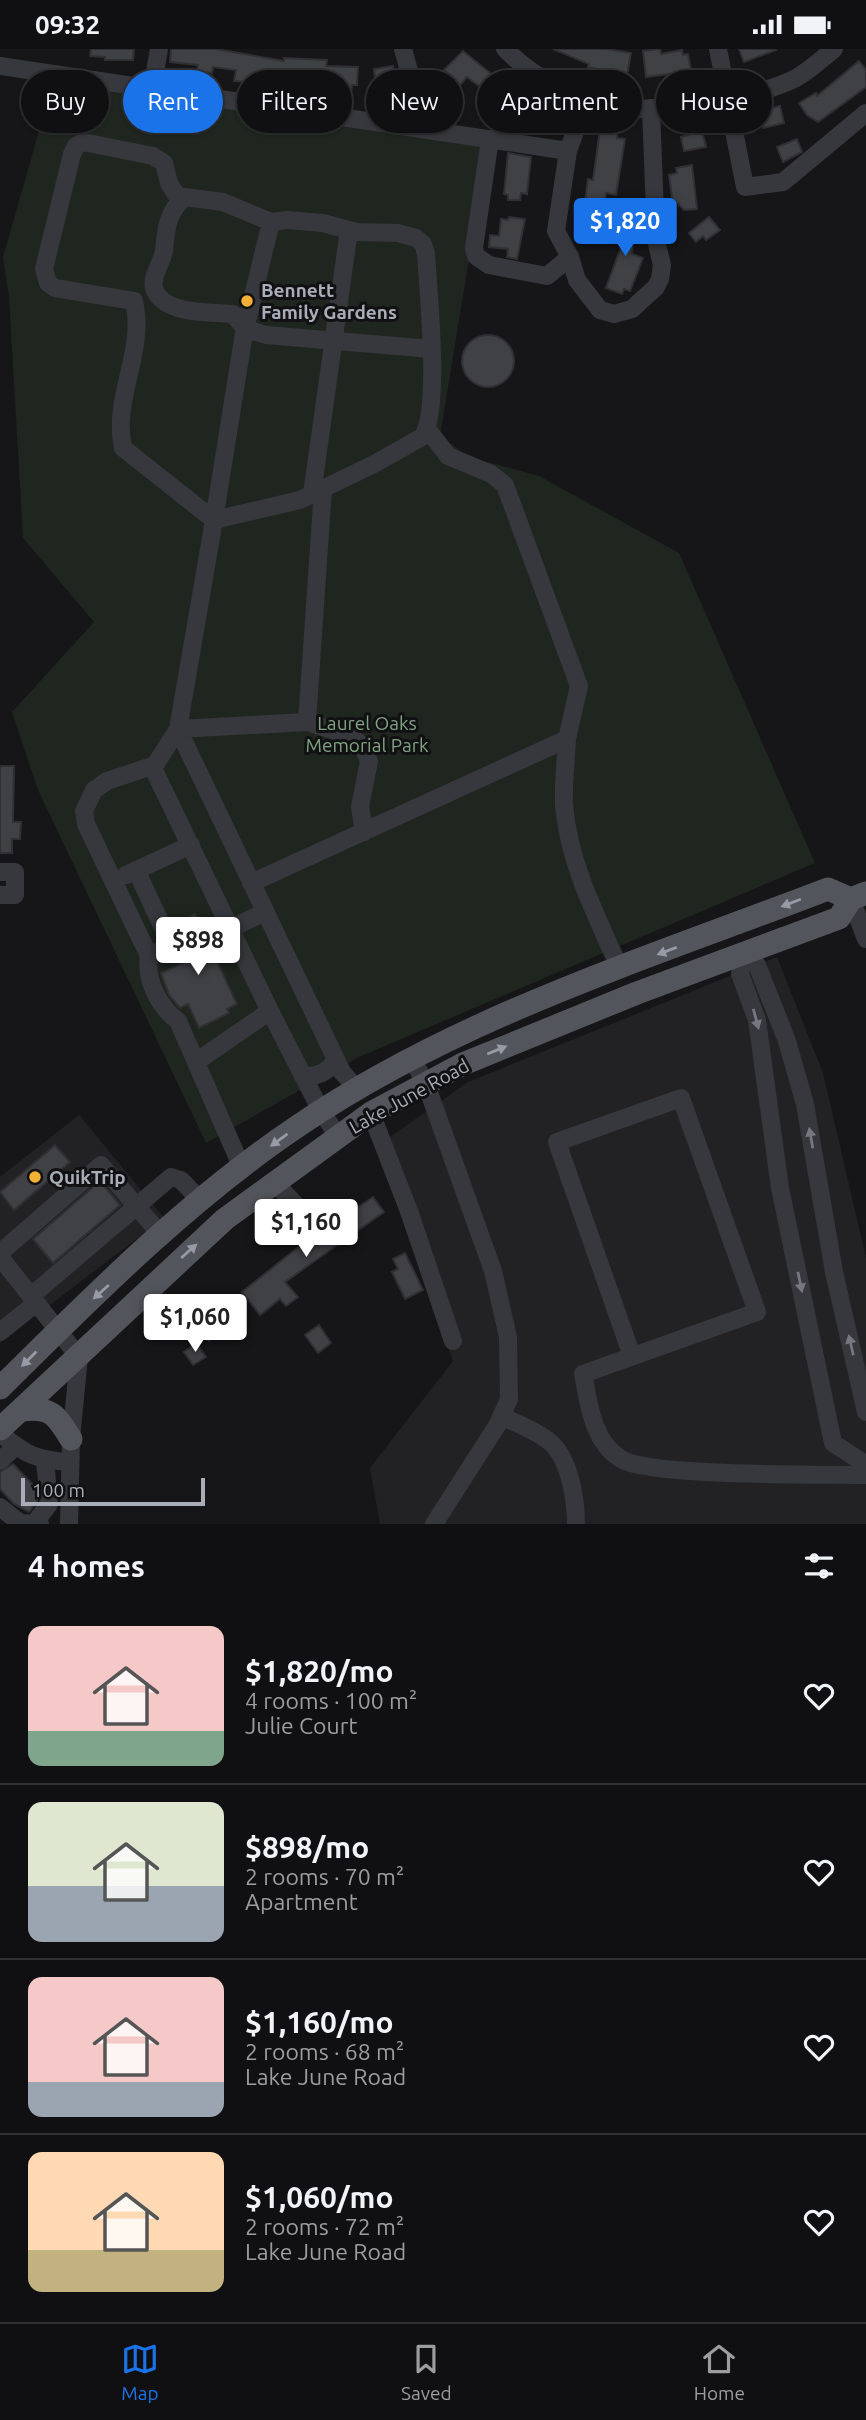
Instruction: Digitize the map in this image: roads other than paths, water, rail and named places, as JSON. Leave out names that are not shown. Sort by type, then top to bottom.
[{"type":"main road","name":"Lake June Road","points":[[0,1388],[58,1331],[201,1201],[321,1111],[357,1090],[412,1059],[496,1018],[731,926],[828,889],[858,896],[839,918],[463,1064],[371,1113],[273,1181],[220,1224],[0,1431]]},
{"type":"main road","points":[[731,926],[742,954]]},
{"type":"main road","points":[[357,1090],[371,1113]]},
{"type":"main road","points":[[201,1201],[220,1224]]},
{"type":"main road","points":[[22,1410],[40,1408],[52,1413],[70,1450]]},
{"type":"street","points":[[155,70],[159,49]]},
{"type":"street","points":[[403,49],[409,70]]},
{"type":"street","points":[[505,49],[530,70]]},
{"type":"street","points":[[718,49],[722,70]]},
{"type":"street","points":[[772,85],[794,79],[834,49]]},
{"type":"street","points":[[0,66],[123,85]]},
{"type":"street","points":[[223,100],[366,121]]},
{"type":"street","points":[[642,108],[656,107]]},
{"type":"street","points":[[575,133],[568,151],[556,231],[570,257],[577,280],[600,310],[614,314],[632,309],[656,287],[662,265],[656,240],[651,108]]},
{"type":"street","points":[[735,133],[745,187],[783,183],[866,113]]},
{"type":"street","points":[[448,133],[568,151]]},
{"type":"street","points":[[490,139],[474,248],[476,256],[489,265],[547,276],[570,257]]},
{"type":"street","points":[[83,142],[153,156],[164,163],[169,183],[177,196],[203,197],[223,202],[271,222],[323,223],[349,230],[398,233],[416,238],[423,244],[431,349],[432,403],[428,430],[422,437],[376,463],[300,500],[214,520],[122,448],[119,412],[136,340],[134,301],[55,288],[45,276],[72,154],[83,142]]},
{"type":"street","points":[[184,198],[173,207],[154,288],[161,299],[176,308],[233,314],[246,329],[265,335],[431,349]]},
{"type":"street","points":[[242,1168],[178,1021],[165,1011],[146,971],[149,956],[86,824],[84,811],[88,799],[107,782],[152,766],[178,729],[246,329],[271,222]]},
{"type":"street","points":[[307,722],[318,491],[349,230]]},
{"type":"street","points":[[428,430],[448,456],[491,474],[505,485],[579,686],[568,739],[564,802],[569,842],[581,884],[620,969]]},
{"type":"street","points":[[178,729],[307,722],[351,736],[363,747],[369,761],[360,807],[364,832]]},
{"type":"street","points":[[178,729],[336,1060],[357,1090]]},
{"type":"street","points":[[251,883],[568,739]]},
{"type":"street","points":[[152,766],[270,1011],[321,1111],[338,1136]]},
{"type":"street","points":[[113,880],[191,845]]},
{"type":"street","points":[[136,870],[171,945],[149,956]]},
{"type":"street","points":[[0,872],[15,872],[15,895],[0,895]]},
{"type":"street","points":[[858,896],[866,939]]},
{"type":"street","points":[[232,928],[265,912]]},
{"type":"street","points":[[742,954],[757,965],[787,1041],[805,1104],[834,1272],[866,1412]]},
{"type":"street","points":[[742,954],[740,974],[757,1020],[780,1188],[833,1443],[863,1465]]},
{"type":"street","points":[[196,1062],[270,1011]]},
{"type":"street","points":[[412,1059],[426,1084],[501,1301],[508,1337],[509,1398],[502,1416],[442,1521]]},
{"type":"street","points":[[303,1076],[316,1076],[329,1070],[336,1060]]},
{"type":"street","points":[[632,1356],[557,1142],[681,1098],[757,1312],[583,1374],[595,1431],[621,1459],[656,1469],[863,1465]]},
{"type":"street","points":[[371,1113],[409,1211],[453,1341]]},
{"type":"street","points":[[69,1524],[70,1450],[79,1357],[1,1261],[101,1165],[162,1236]]},
{"type":"street","points":[[0,1332],[136,1205],[171,1177],[181,1180],[201,1201]]},
{"type":"street","points":[[273,1181],[319,1229]]},
{"type":"street","points":[[502,1416],[550,1442],[560,1456],[576,1502],[576,1524]]},
{"type":"street","points":[[0,1431],[23,1453],[45,1460],[70,1450]]},
{"type":"street","points":[[0,1461],[16,1446]]},
{"type":"street","points":[[34,1524],[49,1504],[45,1460]]},
{"type":"street","points":[[0,1507],[20,1523],[40,1524]]},
{"type":"place","name":"Bennett Family Gardens","points":[[247,301]]},
{"type":"place","name":"QuikTrip","points":[[35,1177]]},
{"type":"park label","name":"Laurel Oaks Memorial Park","points":[[367,734]]}]
